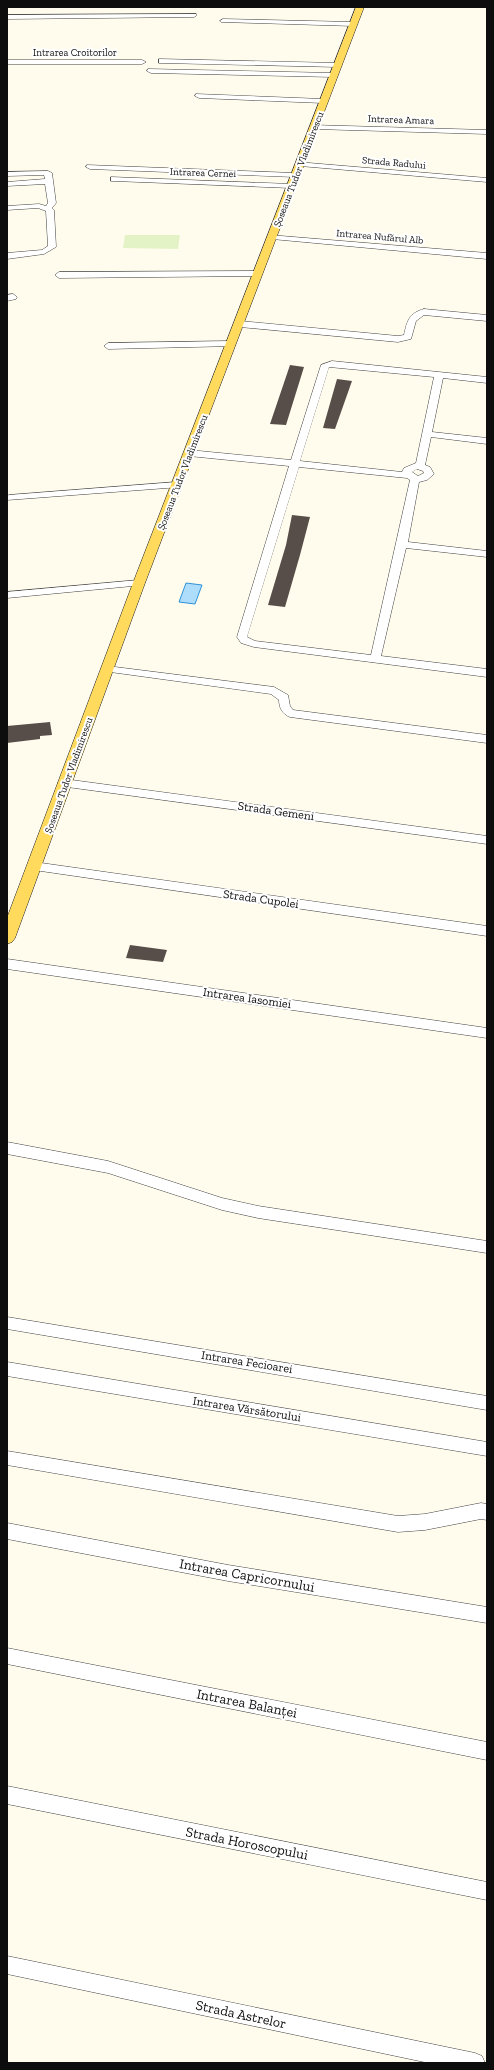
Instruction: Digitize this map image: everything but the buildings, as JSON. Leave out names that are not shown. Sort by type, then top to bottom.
[{"type":"main road","name":"Șoseaua Tudor Vladimirescu","points":[[7,938],[139,583],[240,324],[293,180],[360,7]]},
{"type":"street","points":[[7,17],[194,15]]},
{"type":"street","points":[[223,21],[354,24]]},
{"type":"street","points":[[162,61],[336,70]]},
{"type":"street","name":"Intrarea Croitorilor","points":[[7,62],[142,62]]},
{"type":"street","points":[[152,71],[336,70]]},
{"type":"street","points":[[199,96],[323,102]]},
{"type":"street","name":"Intrarea Amara","points":[[314,127],[487,132]]},
{"type":"street","name":"Strada Radului","points":[[300,164],[487,180]]},
{"type":"street","points":[[90,167],[293,180]]},
{"type":"street","points":[[7,174],[46,172],[49,175],[52,203],[48,208]]},
{"type":"street","name":"Intrarea Cernei","points":[[114,179],[293,180]]},
{"type":"street","points":[[7,184],[50,181]]},
{"type":"street","points":[[7,208],[32,206],[48,208]]},
{"type":"street","points":[[7,256],[51,250],[51,213],[48,208]]},
{"type":"street","name":"Intrarea Nufărul Alb","points":[[272,237],[487,256]]},
{"type":"street","points":[[59,276],[258,274]]},
{"type":"street","points":[[240,324],[398,339],[408,337],[416,313],[424,312],[487,318]]},
{"type":"street","points":[[108,346],[232,344]]},
{"type":"street","points":[[487,380],[332,364],[325,365],[243,633],[243,639],[254,644],[487,673]]},
{"type":"street","points":[[191,449],[351,466],[410,474],[425,478],[429,474],[427,469],[420,466],[439,375]]},
{"type":"street","points":[[426,434],[487,441]]},
{"type":"street","points":[[375,659],[402,544],[410,474]]},
{"type":"street","points":[[9,498],[177,485]]},
{"type":"street","points":[[402,544],[487,554]]},
{"type":"street","points":[[7,595],[139,583]]},
{"type":"street","points":[[107,669],[274,691],[284,698],[285,708],[290,713],[487,738]]},
{"type":"street","name":"Strada Gemeni","points":[[64,783],[487,840]]},
{"type":"street","name":"Strada Cupolei","points":[[34,866],[487,931]]},
{"type":"street","name":"Intrarea Iasomiei","points":[[7,964],[487,1033]]},
{"type":"street","points":[[7,1148],[108,1167],[222,1204],[258,1212],[487,1247]]},
{"type":"street","name":"Intrarea Fecioarei","points":[[7,1323],[487,1403]]},
{"type":"street","name":"Intrarea Vărsătorului","points":[[7,1369],[487,1450]]},
{"type":"street","points":[[7,1458],[398,1524],[425,1522],[481,1511],[487,1512]]},
{"type":"street","name":"Intrarea Capricornului","points":[[7,1531],[228,1573],[487,1615]]},
{"type":"street","name":"Intrarea Balanței","points":[[7,1656],[487,1751]]},
{"type":"street","name":"Strada Horoscopului","points":[[7,1795],[487,1891]]},
{"type":"street","name":"Strada Astrelor","points":[[7,1965],[475,2063]]},
{"type":"green space","points":[[125,235],[180,235],[178,249],[123,248]]},
{"type":"water","points":[[186,583],[202,585],[195,604],[179,602]]}]
